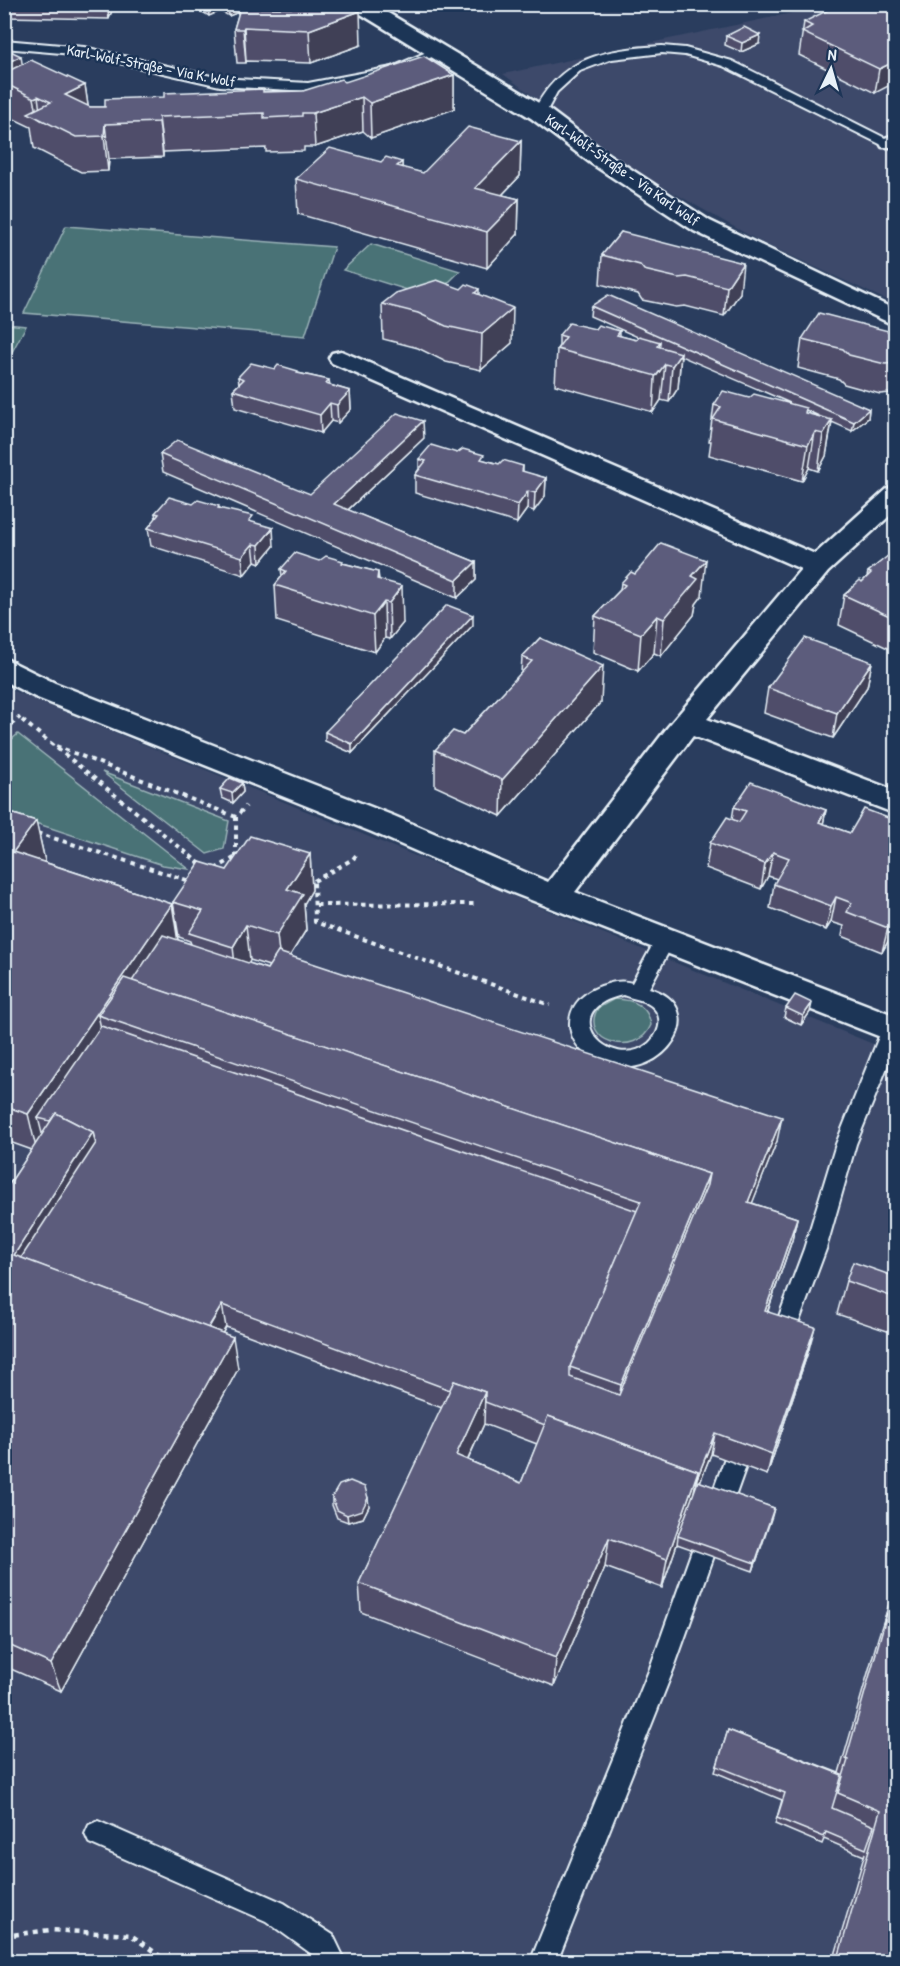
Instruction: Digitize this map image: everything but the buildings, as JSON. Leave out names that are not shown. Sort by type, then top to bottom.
[{"type":"street","points":[[287,4],[308,14],[337,4]]},
{"type":"street","name":"Karl-Wolf-Straße - Via Karl Wolf","points":[[358,4],[539,113],[600,159],[702,226],[896,319]]},
{"type":"street","points":[[341,357],[818,566]]},
{"type":"street","points":[[555,896],[688,723],[818,566],[889,510]]},
{"type":"street","points":[[4,668],[45,690],[383,824],[519,883],[894,1029]]},
{"type":"street","points":[[688,723],[896,803]]},
{"type":"lane","name":"Karl-Wolf-Straße - Via K. Wolf","points":[[4,44],[84,51],[220,82],[308,87],[395,70],[436,52]]},
{"type":"lane","points":[[539,113],[559,79],[581,66],[602,58],[645,49],[678,50],[710,56],[892,141]]},
{"type":"lane","points":[[638,990],[664,940]]},
{"type":"lane","points":[[623,988],[638,990],[652,996],[663,1005],[670,1016],[671,1029],[657,1051],[644,1057],[623,1059],[602,1054],[591,1047],[579,1027],[579,1016],[584,1004],[594,996],[608,990],[623,988]]},
{"type":"lane","points":[[772,1363],[815,1249],[846,1144],[894,1029]]},
{"type":"lane","points":[[543,1962],[662,1668],[752,1415]]},
{"type":"lane","points":[[98,1834],[275,1912],[323,1945],[333,1962]]},
{"type":"path","points":[[12,712],[211,872],[236,857],[246,860]]},
{"type":"path","points":[[53,745],[236,817]]},
{"type":"path","points":[[236,857],[236,817],[271,780]]},
{"type":"path","points":[[297,876],[314,881],[353,859],[383,824]]},
{"type":"path","points":[[27,830],[193,882]]},
{"type":"path","points":[[314,881],[315,922],[579,1016]]},
{"type":"path","points":[[316,905],[505,904],[519,883]]},
{"type":"path","points":[[4,1936],[50,1930],[131,1935],[168,1962]]},
{"type":"shaded area","points":[[830,5],[895,5],[895,304],[759,241],[642,175],[503,74]]},
{"type":"shaded area","points":[[4,687],[895,1053],[895,1961],[5,1961]]},
{"type":"green space","points":[[66,226],[334,247],[305,336],[24,313]]},
{"type":"green space","points":[[371,244],[460,271],[433,298],[343,270]]},
{"type":"green space","points":[[4,324],[26,326],[5,365]]},
{"type":"green space","points":[[18,734],[189,869],[163,865],[5,813],[5,745]]},
{"type":"green space","points":[[102,772],[229,821],[224,849],[207,854]]},
{"type":"green space","points":[[614,999],[627,1000],[643,1008],[651,1025],[644,1035],[623,1044],[602,1037],[596,1030],[594,1020],[598,1008]]}]
